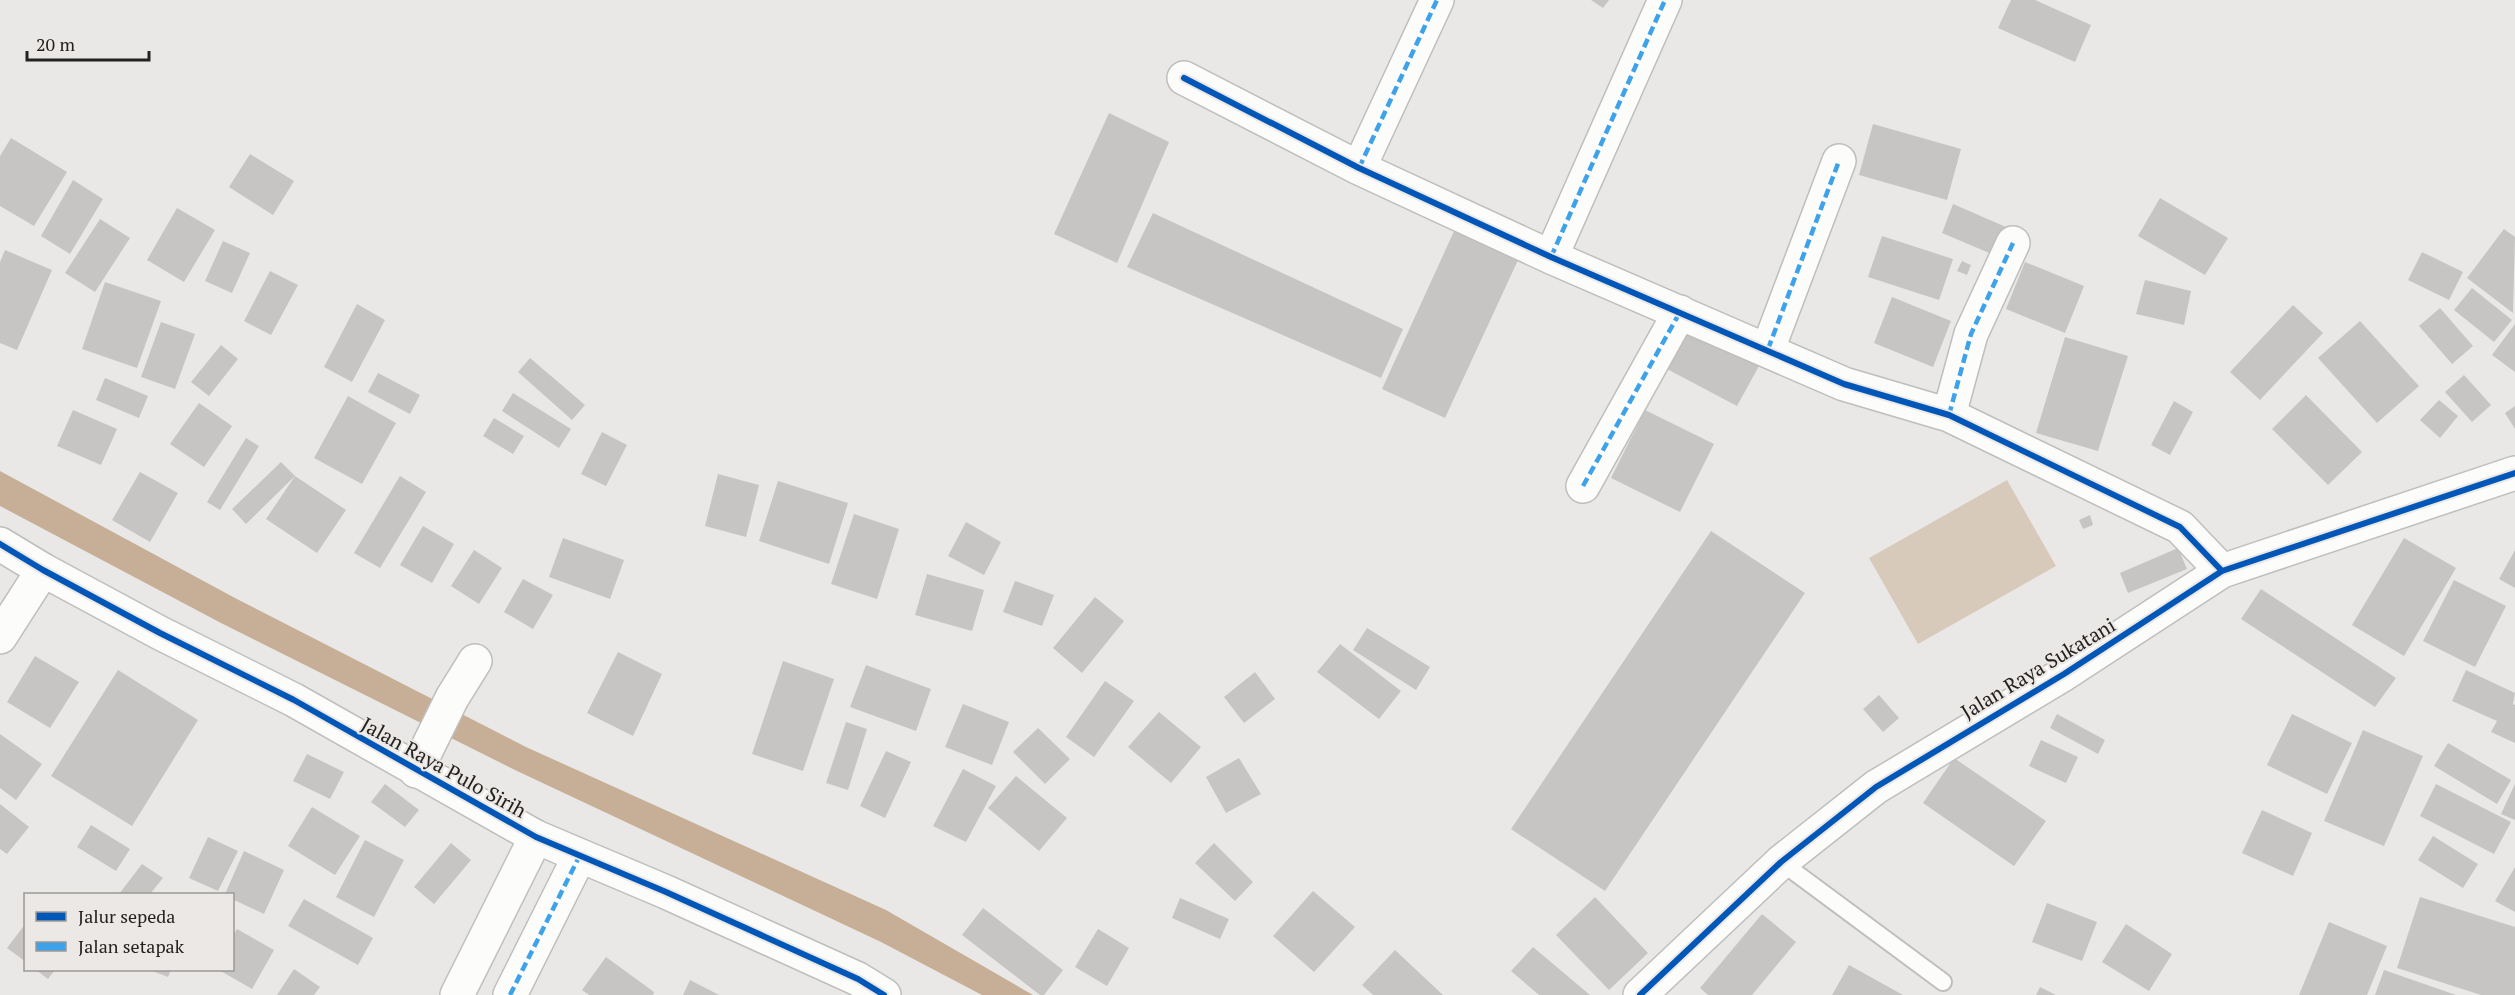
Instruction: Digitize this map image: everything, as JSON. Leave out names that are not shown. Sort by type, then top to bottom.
[{"type":"street","points":[[1359,168],[1437,0]]},
{"type":"street","points":[[1551,257],[1665,0]]},
{"type":"street","points":[[1184,78],[1359,168],[1551,257],[1845,384],[1949,415],[2180,527],[2222,571]]},
{"type":"street","points":[[1768,350],[1839,160]]},
{"type":"street","points":[[1949,415],[1971,334],[2013,243]]},
{"type":"street","points":[[1583,486],[1680,312]]},
{"type":"street","name":"Jalan Raya Sukatani","points":[[1640,995],[1781,862],[1876,787],[2064,674],[2222,571],[2515,473]]},
{"type":"street","name":"Jalan Raya Pulo Sirih","points":[[0,543],[43,570],[160,633],[294,700],[422,757],[536,837],[666,892],[858,979],[884,995]]},
{"type":"street","points":[[0,637],[43,570]]},
{"type":"street","points":[[422,757],[475,661]]},
{"type":"street","points":[[457,995],[536,837]]},
{"type":"street","points":[[510,995],[579,857]]},
{"type":"lane","points":[[1781,862],[1942,982]]},
{"type":"shaded area","points":[[0,471],[235,598],[526,747],[886,910],[1033,995],[982,995],[881,942],[515,770],[221,623],[0,506]]},
{"type":"shaded area","points":[[2007,480],[2056,566],[1918,644],[1869,558]]},
{"type":"building","points":[[1591,0],[1609,0],[1603,8]]},
{"type":"building","points":[[2011,0],[2035,0],[2091,25],[2075,62],[1998,28]]},
{"type":"building","points":[[1109,113],[1169,142],[1117,263],[1054,234]]},
{"type":"building","points":[[1873,124],[1961,149],[1947,200],[1859,175]]},
{"type":"building","points":[[11,138],[67,172],[34,226],[0,206],[0,156]]},
{"type":"building","points":[[250,154],[294,181],[273,215],[229,187]]},
{"type":"building","points":[[73,180],[103,199],[70,254],[41,236]]},
{"type":"building","points":[[2160,198],[2228,238],[2205,275],[2138,236]]},
{"type":"building","points":[[1953,204],[2006,227],[1994,255],[1942,233]]},
{"type":"building","points":[[177,208],[215,230],[184,282],[147,260]]},
{"type":"building","points":[[1153,213],[1403,329],[1381,378],[1127,267]]},
{"type":"building","points":[[100,219],[130,238],[95,292],[65,273]]},
{"type":"building","points":[[1455,229],[1519,258],[1445,418],[1382,389]]},
{"type":"building","points":[[2504,229],[2515,237],[2513,313],[2467,278]]},
{"type":"building","points":[[1882,236],[1953,259],[1939,300],[1868,277]]},
{"type":"building","points":[[223,241],[250,253],[232,293],[205,281]]},
{"type":"building","points":[[5,250],[52,270],[17,350],[0,343],[0,262]]},
{"type":"building","points":[[2422,252],[2463,272],[2449,300],[2408,280]]},
{"type":"building","points":[[1962,261],[1971,265],[1967,275],[1957,271]]},
{"type":"building","points":[[2025,262],[2084,286],[2065,333],[2006,309]]},
{"type":"building","points":[[270,271],[298,285],[271,335],[244,321]]},
{"type":"building","points":[[2145,280],[2191,291],[2184,325],[2136,314]]},
{"type":"building","points":[[105,282],[161,301],[137,368],[82,349]]},
{"type":"building","points":[[2472,288],[2512,320],[2494,342],[2454,310]]},
{"type":"building","points":[[1892,297],[1951,321],[1933,367],[1874,343]]},
{"type":"building","points":[[357,304],[385,320],[352,382],[324,367]]},
{"type":"building","points":[[2293,305],[2323,333],[2260,400],[2230,372]]},
{"type":"building","points":[[2440,308],[2473,346],[2452,364],[2419,326]]},
{"type":"building","points":[[2360,321],[2419,386],[2377,423],[2318,358]]},
{"type":"building","points":[[161,322],[195,334],[175,389],[141,377]]},
{"type":"building","points":[[2515,324],[2515,372],[2492,355]]},
{"type":"building","points":[[1687,329],[1759,366],[1737,406],[1667,369]]},
{"type":"building","points":[[2065,337],[2128,356],[2098,451],[2036,433]]},
{"type":"building","points":[[221,345],[238,359],[209,396],[191,382]]},
{"type":"building","points":[[530,358],[585,405],[572,420],[518,372]]},
{"type":"building","points":[[378,373],[420,395],[410,414],[368,392]]},
{"type":"building","points":[[2464,375],[2491,405],[2472,422],[2445,392]]},
{"type":"building","points":[[105,378],[148,396],[139,418],[96,400]]},
{"type":"building","points":[[513,393],[571,429],[559,448],[502,411]]},
{"type":"building","points":[[2306,395],[2362,452],[2328,485],[2272,429]]},
{"type":"building","points":[[348,396],[396,423],[362,484],[314,458]]},
{"type":"building","points":[[2439,400],[2458,416],[2440,438],[2420,420]]},
{"type":"building","points":[[2174,401],[2193,412],[2170,455],[2151,445]]},
{"type":"building","points":[[199,403],[232,426],[204,467],[170,444]]},
{"type":"building","points":[[2515,406],[2515,429],[2505,413]]},
{"type":"building","points":[[73,410],[117,429],[101,465],[57,446]]},
{"type":"building","points":[[1645,410],[1714,444],[1680,512],[1611,478]]},
{"type":"building","points":[[494,418],[524,436],[513,454],[483,436]]},
{"type":"building","points":[[602,432],[627,445],[606,486],[581,474]]},
{"type":"building","points":[[246,438],[259,446],[220,510],[207,502]]},
{"type":"building","points":[[281,462],[295,476],[246,524],[232,509]]},
{"type":"building","points":[[140,472],[178,493],[150,542],[112,520]]},
{"type":"building","points":[[718,474],[759,485],[746,537],[705,526]]},
{"type":"building","points":[[295,476],[346,510],[317,553],[266,519]]},
{"type":"building","points":[[400,476],[426,492],[380,568],[354,553]]},
{"type":"building","points":[[778,481],[848,503],[829,564],[759,541]]},
{"type":"building","points":[[854,514],[899,529],[877,599],[831,584]]},
{"type":"building","points":[[2090,515],[2093,525],[2083,529],[2079,520]]},
{"type":"building","points":[[966,522],[1001,542],[984,575],[948,556]]},
{"type":"building","points":[[423,526],[454,544],[432,583],[400,565]]},
{"type":"building","points":[[1711,531],[1805,593],[1605,891],[1511,829]]},
{"type":"building","points":[[563,538],[624,560],[610,599],[549,577]]},
{"type":"building","points":[[2404,538],[2456,568],[2404,656],[2352,625]]},
{"type":"building","points":[[2178,548],[2187,569],[2128,593],[2120,573]]},
{"type":"building","points":[[474,550],[502,568],[479,604],[451,586]]},
{"type":"building","points":[[2515,550],[2515,588],[2499,579]]},
{"type":"building","points":[[927,574],[984,590],[972,631],[915,615]]},
{"type":"building","points":[[523,579],[553,595],[533,629],[504,612]]},
{"type":"building","points":[[2454,580],[2506,606],[2475,667],[2423,641]]},
{"type":"building","points":[[1015,581],[1054,595],[1042,626],[1003,612]]},
{"type":"building","points":[[2261,589],[2396,678],[2375,707],[2241,619]]},
{"type":"building","points":[[1095,597],[1124,621],[1082,673],[1053,648]]},
{"type":"building","points":[[1367,628],[1430,667],[1416,690],[1353,650]]},
{"type":"building","points":[[1340,644],[1401,691],[1379,719],[1317,672]]},
{"type":"building","points":[[618,652],[662,674],[633,736],[587,713]]},
{"type":"building","points":[[35,656],[79,682],[50,728],[7,702]]},
{"type":"building","points":[[783,661],[834,679],[803,771],[752,754]]},
{"type":"building","points":[[866,665],[931,689],[916,731],[850,707]]},
{"type":"building","points":[[118,670],[198,720],[132,826],[51,776]]},
{"type":"building","points":[[2466,670],[2515,693],[2513,704],[2515,705],[2515,743],[2491,732],[2497,721],[2452,701]]},
{"type":"building","points":[[1255,672],[1275,699],[1244,723],[1224,697]]},
{"type":"building","points":[[1105,681],[1134,701],[1094,757],[1066,737]]},
{"type":"building","points":[[1879,695],[1899,718],[1883,732],[1863,709]]},
{"type":"building","points":[[963,704],[1009,722],[992,765],[945,747]]},
{"type":"building","points":[[1159,712],[1201,747],[1171,783],[1128,747]]},
{"type":"building","points":[[2057,714],[2105,740],[2098,754],[2050,728]]},
{"type":"building","points":[[2292,714],[2352,743],[2327,794],[2267,765]]},
{"type":"building","points":[[846,722],[867,729],[848,790],[826,783]]},
{"type":"building","points":[[1038,728],[1070,759],[1045,784],[1013,752]]},
{"type":"building","points":[[2363,730],[2423,756],[2384,846],[2324,821]]},
{"type":"building","points":[[0,734],[42,764],[16,800],[0,788]]},
{"type":"building","points":[[2041,740],[2078,757],[2066,783],[2029,766]]},
{"type":"building","points":[[2448,743],[2511,780],[2497,804],[2434,766]]},
{"type":"building","points":[[886,751],[911,762],[885,818],[860,806]]},
{"type":"building","points":[[307,754],[344,772],[330,799],[293,781]]},
{"type":"building","points":[[1239,758],[1261,794],[1226,813],[1206,777]]},
{"type":"building","points":[[1954,758],[2046,821],[2014,866],[1923,803]]},
{"type":"building","points":[[963,769],[996,786],[966,842],[933,826]]},
{"type":"building","points":[[1016,776],[1067,818],[1039,851],[988,808]]},
{"type":"building","points":[[385,784],[419,810],[405,827],[371,802]]},
{"type":"building","points":[[2436,784],[2511,822],[2494,854],[2420,816]]},
{"type":"building","points":[[2515,784],[2515,820],[2501,814]]},
{"type":"building","points":[[0,804],[29,827],[7,854],[0,849]]},
{"type":"building","points":[[312,807],[360,836],[335,875],[288,846]]},
{"type":"building","points":[[2262,810],[2312,833],[2293,876],[2242,853]]},
{"type":"building","points":[[91,825],[130,849],[116,871],[77,847]]},
{"type":"building","points":[[2433,836],[2478,864],[2463,888],[2418,860]]},
{"type":"building","points":[[208,837],[238,851],[218,891],[189,878]]},
{"type":"building","points":[[365,840],[404,860],[374,917],[336,897]]},
{"type":"building","points":[[451,843],[471,860],[434,904],[414,887]]},
{"type":"building","points":[[1214,843],[1253,882],[1235,901],[1195,863]]},
{"type":"building","points":[[244,851],[284,870],[264,914],[234,900],[234,893],[225,893]]},
{"type":"building","points":[[142,864],[163,878],[151,893],[120,893]]},
{"type":"building","points":[[2515,867],[2515,912],[2495,901]]},
{"type":"building","points":[[1313,891],[1355,927],[1314,972],[1273,936]]},
{"type":"building","points":[[1595,897],[1648,953],[1609,990],[1556,935]]},
{"type":"building","points":[[2420,897],[2515,927],[2515,995],[2481,995],[2397,968]]},
{"type":"building","points":[[1180,898],[1229,919],[1220,939],[1172,918]]},
{"type":"building","points":[[304,899],[373,938],[358,965],[288,926]]},
{"type":"building","points":[[2047,903],[2097,922],[2082,961],[2032,942]]},
{"type":"building","points":[[983,908],[1063,970],[1044,995],[1040,995],[962,935]]},
{"type":"building","points":[[1762,914],[1796,942],[1752,995],[1708,995],[1700,988]]},
{"type":"building","points":[[2329,922],[2387,946],[2367,995],[2299,995]]},
{"type":"building","points":[[2126,924],[2172,954],[2149,991],[2102,962]]},
{"type":"building","points":[[24,926],[24,961],[7,948]]},
{"type":"building","points":[[237,929],[274,950],[252,989],[221,971],[234,971],[234,934]]},
{"type":"building","points":[[1098,929],[1129,948],[1107,986],[1075,967]]},
{"type":"building","points":[[1533,947],[1590,995],[1539,995],[1511,971]]},
{"type":"building","points":[[1395,950],[1443,995],[1373,995],[1362,985]]},
{"type":"building","points":[[606,957],[654,992],[653,995],[589,995],[582,990]]},
{"type":"building","points":[[1849,965],[1903,995],[1832,995]]},
{"type":"building","points":[[294,969],[320,987],[314,995],[277,995]]},
{"type":"building","points":[[2384,970],[2456,995],[2375,995]]},
{"type":"building","points":[[37,971],[54,971],[48,979]]},
{"type":"building","points":[[153,971],[171,971],[168,977]]},
{"type":"building","points":[[690,980],[719,995],[683,995]]},
{"type":"building","points":[[2040,987],[2056,995],[2036,995]]},
{"type":"marked path","points":[[1359,168],[1437,0]]},
{"type":"marked path","points":[[1551,257],[1665,0]]},
{"type":"marked path","points":[[1768,349],[1839,161]]},
{"type":"marked path","points":[[1949,415],[1971,334],[2013,243]]},
{"type":"marked path","points":[[1583,486],[1680,312]]},
{"type":"marked path","points":[[510,995],[579,857]]},
{"type":"cycle path","points":[[1184,78],[1359,168],[1551,257],[1844,384],[1949,415],[2180,527],[2222,571]]},
{"type":"cycle path","points":[[1640,995],[1781,862],[1876,787],[2064,674],[2222,571],[2515,473]]},
{"type":"cycle path","points":[[0,544],[43,570],[160,633],[294,700],[536,837],[666,892],[858,979],[884,995]]}]
